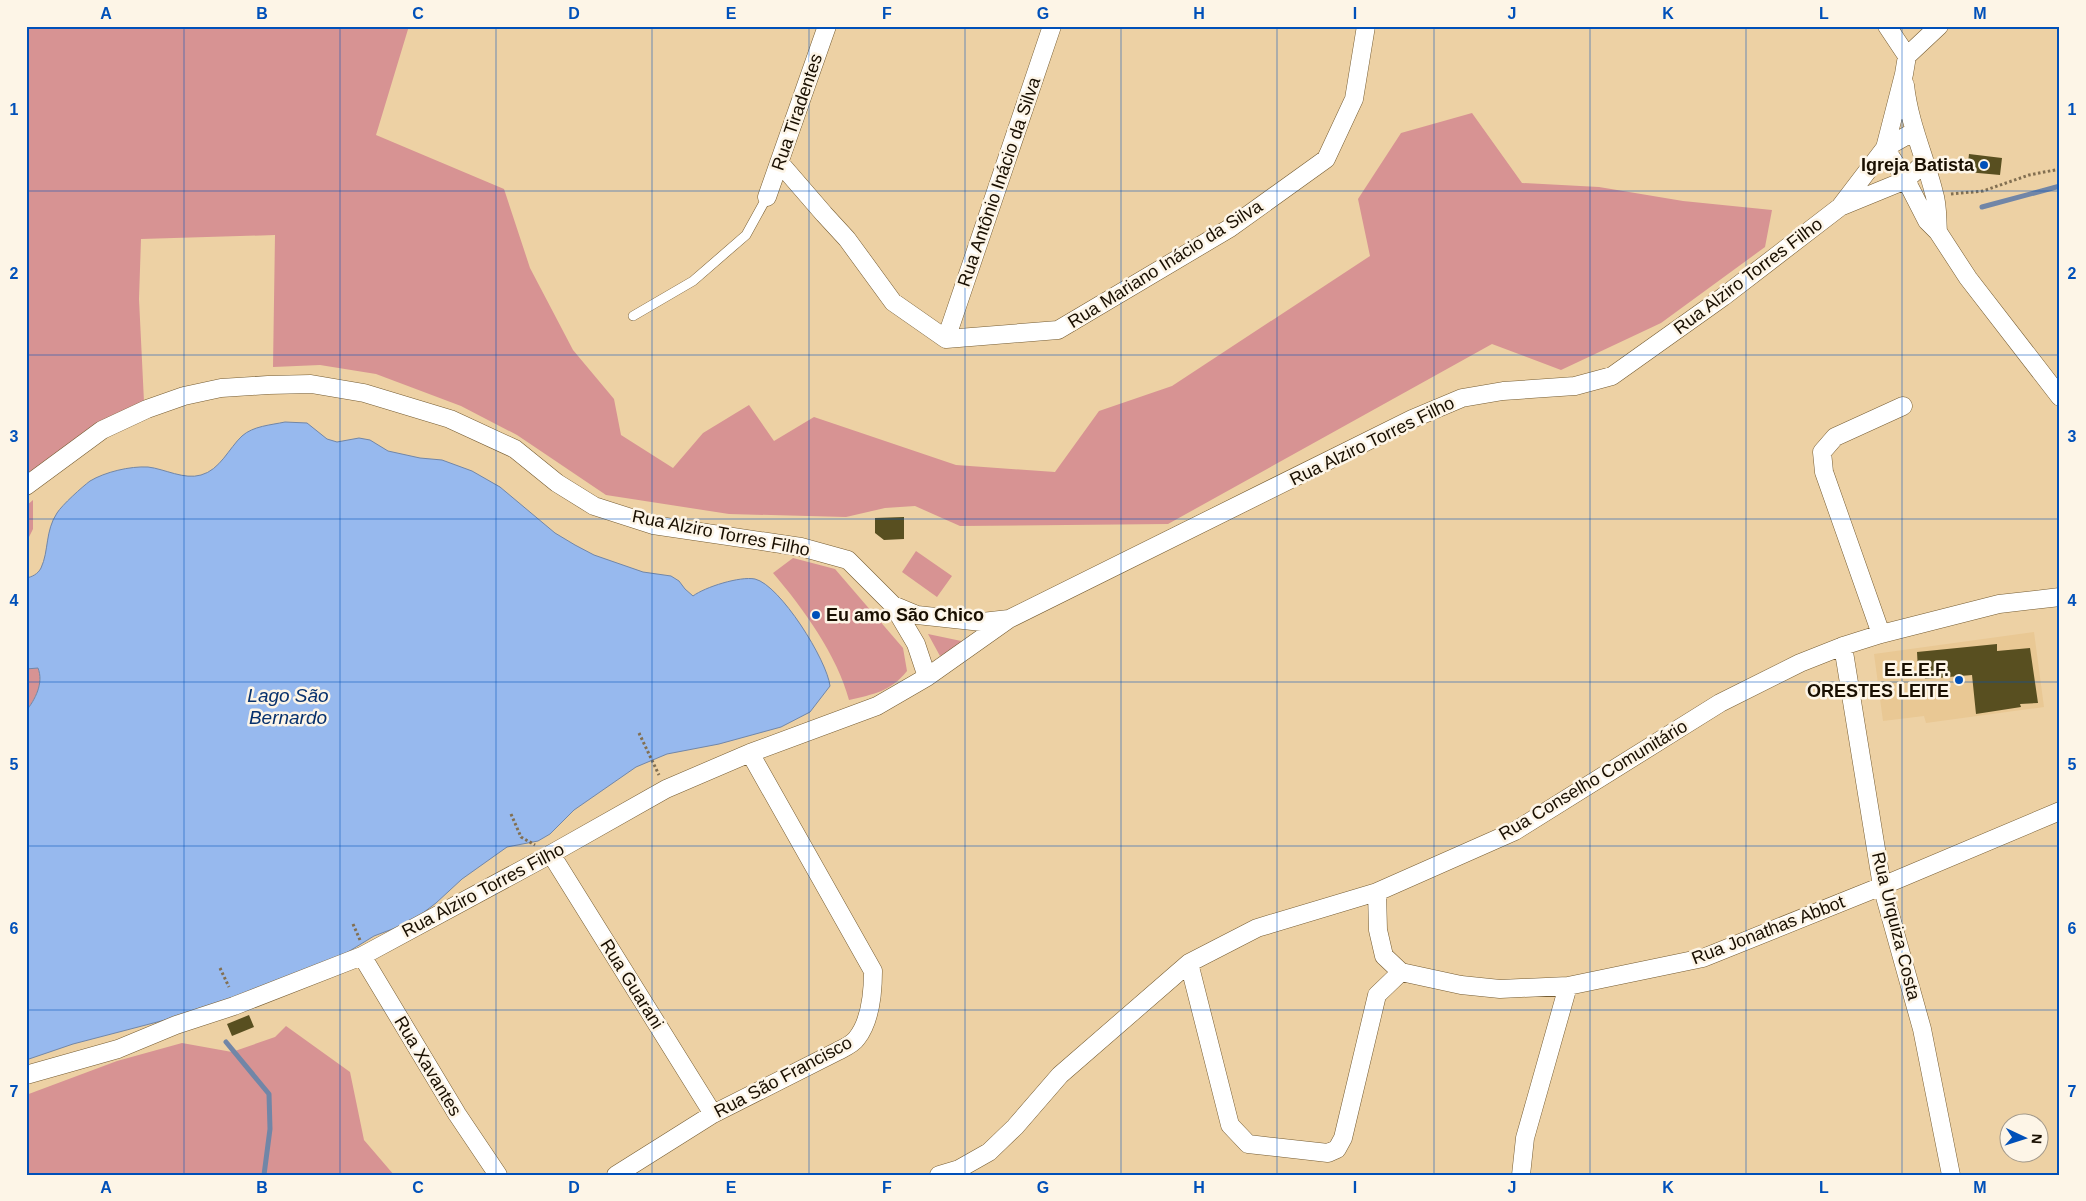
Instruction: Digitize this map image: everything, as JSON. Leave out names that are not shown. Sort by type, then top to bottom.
[{"type":"street","name":"Rua Tiradentes","points":[[767,197],[827,26]]},
{"type":"street","name":"Rua Antônio Inácio da Silva","points":[[946,339],[1052,26]]},
{"type":"street","name":"Rua Mariano Inácio da Silva","points":[[946,339],[1058,330],[1230,228],[1326,159],[1354,99],[1366,26]]},
{"type":"street","points":[[1887,26],[1907,56]]},
{"type":"street","points":[[1939,26],[1907,56],[1885,148],[1906,180],[1927,221],[1938,232],[1968,278],[2060,397]]},
{"type":"street","points":[[1904,74],[1907,103],[1935,195],[1938,232]]},
{"type":"street","name":"Rua Alziro Torres Filho","points":[[26,1075],[118,1049],[362,956],[551,854],[666,789],[750,753],[877,706],[927,677],[1010,619],[1412,420],[1462,398],[1502,391],[1575,386],[1612,376],[1723,297],[1840,207],[1885,148],[1915,131]]},
{"type":"street","points":[[779,162],[847,239],[893,302],[946,339]]},
{"type":"street","name":"Rua Alziro Torres Filho","points":[[1840,207],[1906,180],[1924,163]]},
{"type":"street","name":"Rua Alziro Torres Filho","points":[[26,486],[102,430],[147,409],[184,396],[221,388],[311,384],[364,393],[450,419],[515,449],[557,483],[594,506],[653,525],[801,547],[848,560],[893,605],[916,644],[927,677]]},
{"type":"street","points":[[1881,634],[1824,472],[1822,452],[1835,437],[1903,406]]},
{"type":"street","name":"Rua Conselho Comunitário","points":[[939,1175],[960,1169],[990,1152],[1015,1127],[1060,1075],[1189,963],[1257,928],[1377,892],[1515,831],[1720,703],[1800,663],[1842,646],[1881,634],[1999,604],[2060,598]]},
{"type":"street","points":[[893,605],[917,615],[982,622],[1010,619]]},
{"type":"street","name":"Rua Urquiza Costa","points":[[1842,646],[1882,886],[1922,1029],[1951,1175]]},
{"type":"street","name":"Rua São Francisco","points":[[616,1175],[713,1114],[857,1040],[866,1022],[872,993],[873,971],[750,753]]},
{"type":"street","name":"Rua Jonathas Abbot","points":[[1401,972],[1461,984],[1500,989],[1568,986],[1703,958],[1882,886],[2060,810]]},
{"type":"street","name":"Rua Guarani","points":[[551,854],[713,1114]]},
{"type":"street","points":[[1189,963],[1230,1125],[1248,1144],[1328,1153],[1337,1149],[1343,1138],[1377,994],[1401,972],[1384,956],[1378,930],[1377,892]]},
{"type":"street","name":"Rua Xavantes","points":[[362,956],[457,1114],[498,1175]]},
{"type":"street","points":[[1521,1175],[1525,1138],[1568,986]]},
{"type":"lane","points":[[633,316],[693,281],[746,235],[767,197]]},
{"type":"path","points":[[1935,195],[1983,191],[2029,175],[2060,169]]},
{"type":"path","points":[[639,733],[666,789]]},
{"type":"path","points":[[511,814],[521,837],[551,854]]},
{"type":"path","points":[[220,968],[229,987]]},
{"type":"shaded area","points":[[26,26],[409,26],[376,135],[504,189],[530,268],[573,350],[614,399],[621,435],[673,468],[703,433],[749,405],[774,441],[814,417],[956,465],[1055,472],[1099,411],[1172,386],[1370,256],[1358,199],[1401,133],[1472,113],[1522,183],[1599,187],[1683,201],[1772,210],[1765,247],[1661,323],[1561,370],[1492,344],[1168,524],[960,526],[915,506],[885,508],[846,517],[729,514],[606,495],[517,435],[461,406],[376,374],[320,365],[273,367],[275,235],[141,239],[139,299],[144,402],[26,476]]},
{"type":"shaded area","points":[[33,500],[33,529],[26,543],[26,506]]},
{"type":"shaded area","points":[[916,551],[952,576],[937,597],[902,572]]},
{"type":"shaded area","points":[[793,558],[835,569],[903,648],[907,671],[894,684],[874,694],[849,700],[844,683],[828,649],[796,601],[773,573]]},
{"type":"shaded area","name":"E.E.E.F. ORESTES LEITE","points":[[2034,632],[2044,707],[1926,723],[1924,716],[1883,721],[1874,654]]},
{"type":"shaded area","points":[[928,634],[966,642],[940,656]]},
{"type":"shaded area","points":[[38,668],[40,679],[33,702],[26,711],[26,669]]},
{"type":"shaded area","points":[[286,1026],[350,1072],[364,1140],[394,1175],[26,1175],[26,1095],[117,1061],[182,1043],[232,1052],[275,1037]]},
{"type":"water","name":"Lago São Bernardo","points":[[285,422],[307,423],[327,439],[337,442],[359,438],[370,440],[388,451],[420,458],[442,460],[472,471],[500,487],[555,533],[575,545],[594,555],[643,572],[671,576],[679,581],[693,596],[723,583],[749,578],[755,579],[765,584],[777,595],[801,625],[821,659],[830,686],[810,712],[781,727],[719,744],[667,754],[636,767],[574,810],[550,834],[538,841],[507,847],[462,879],[436,903],[411,922],[374,936],[330,963],[211,1008],[73,1044],[26,1060],[26,711],[35,697],[40,674],[38,668],[26,669],[26,578],[35,575],[41,568],[53,520],[57,513],[90,481],[110,472],[141,467],[188,476],[201,475],[219,464],[237,441],[246,433],[262,426]]},
{"type":"building","name":"Igreja Batista","points":[[1969,154],[2002,158],[2000,175],[1967,172]]},
{"type":"building","points":[[904,517],[904,539],[884,540],[875,533],[875,518]]},
{"type":"building","points":[[1997,644],[1997,651],[2030,648],[2038,703],[2020,704],[2021,707],[1976,714],[1972,675],[1925,679],[1924,670],[1918,670],[1917,652]]},
{"type":"building","points":[[249,1015],[254,1027],[232,1036],[227,1024]]},
{"type":"waterway","points":[[1982,207],[2060,186]]},
{"type":"waterway","points":[[226,1042],[269,1094],[270,1129],[264,1175]]},
{"type":"place","name":"Igreja Batista","points":[[1984,165]]},
{"type":"place","name":"Eu amo São Chico","points":[[816,615]]},
{"type":"place","name":"E.E.E.F. ORESTES LEITE","points":[[1959,680]]}]
